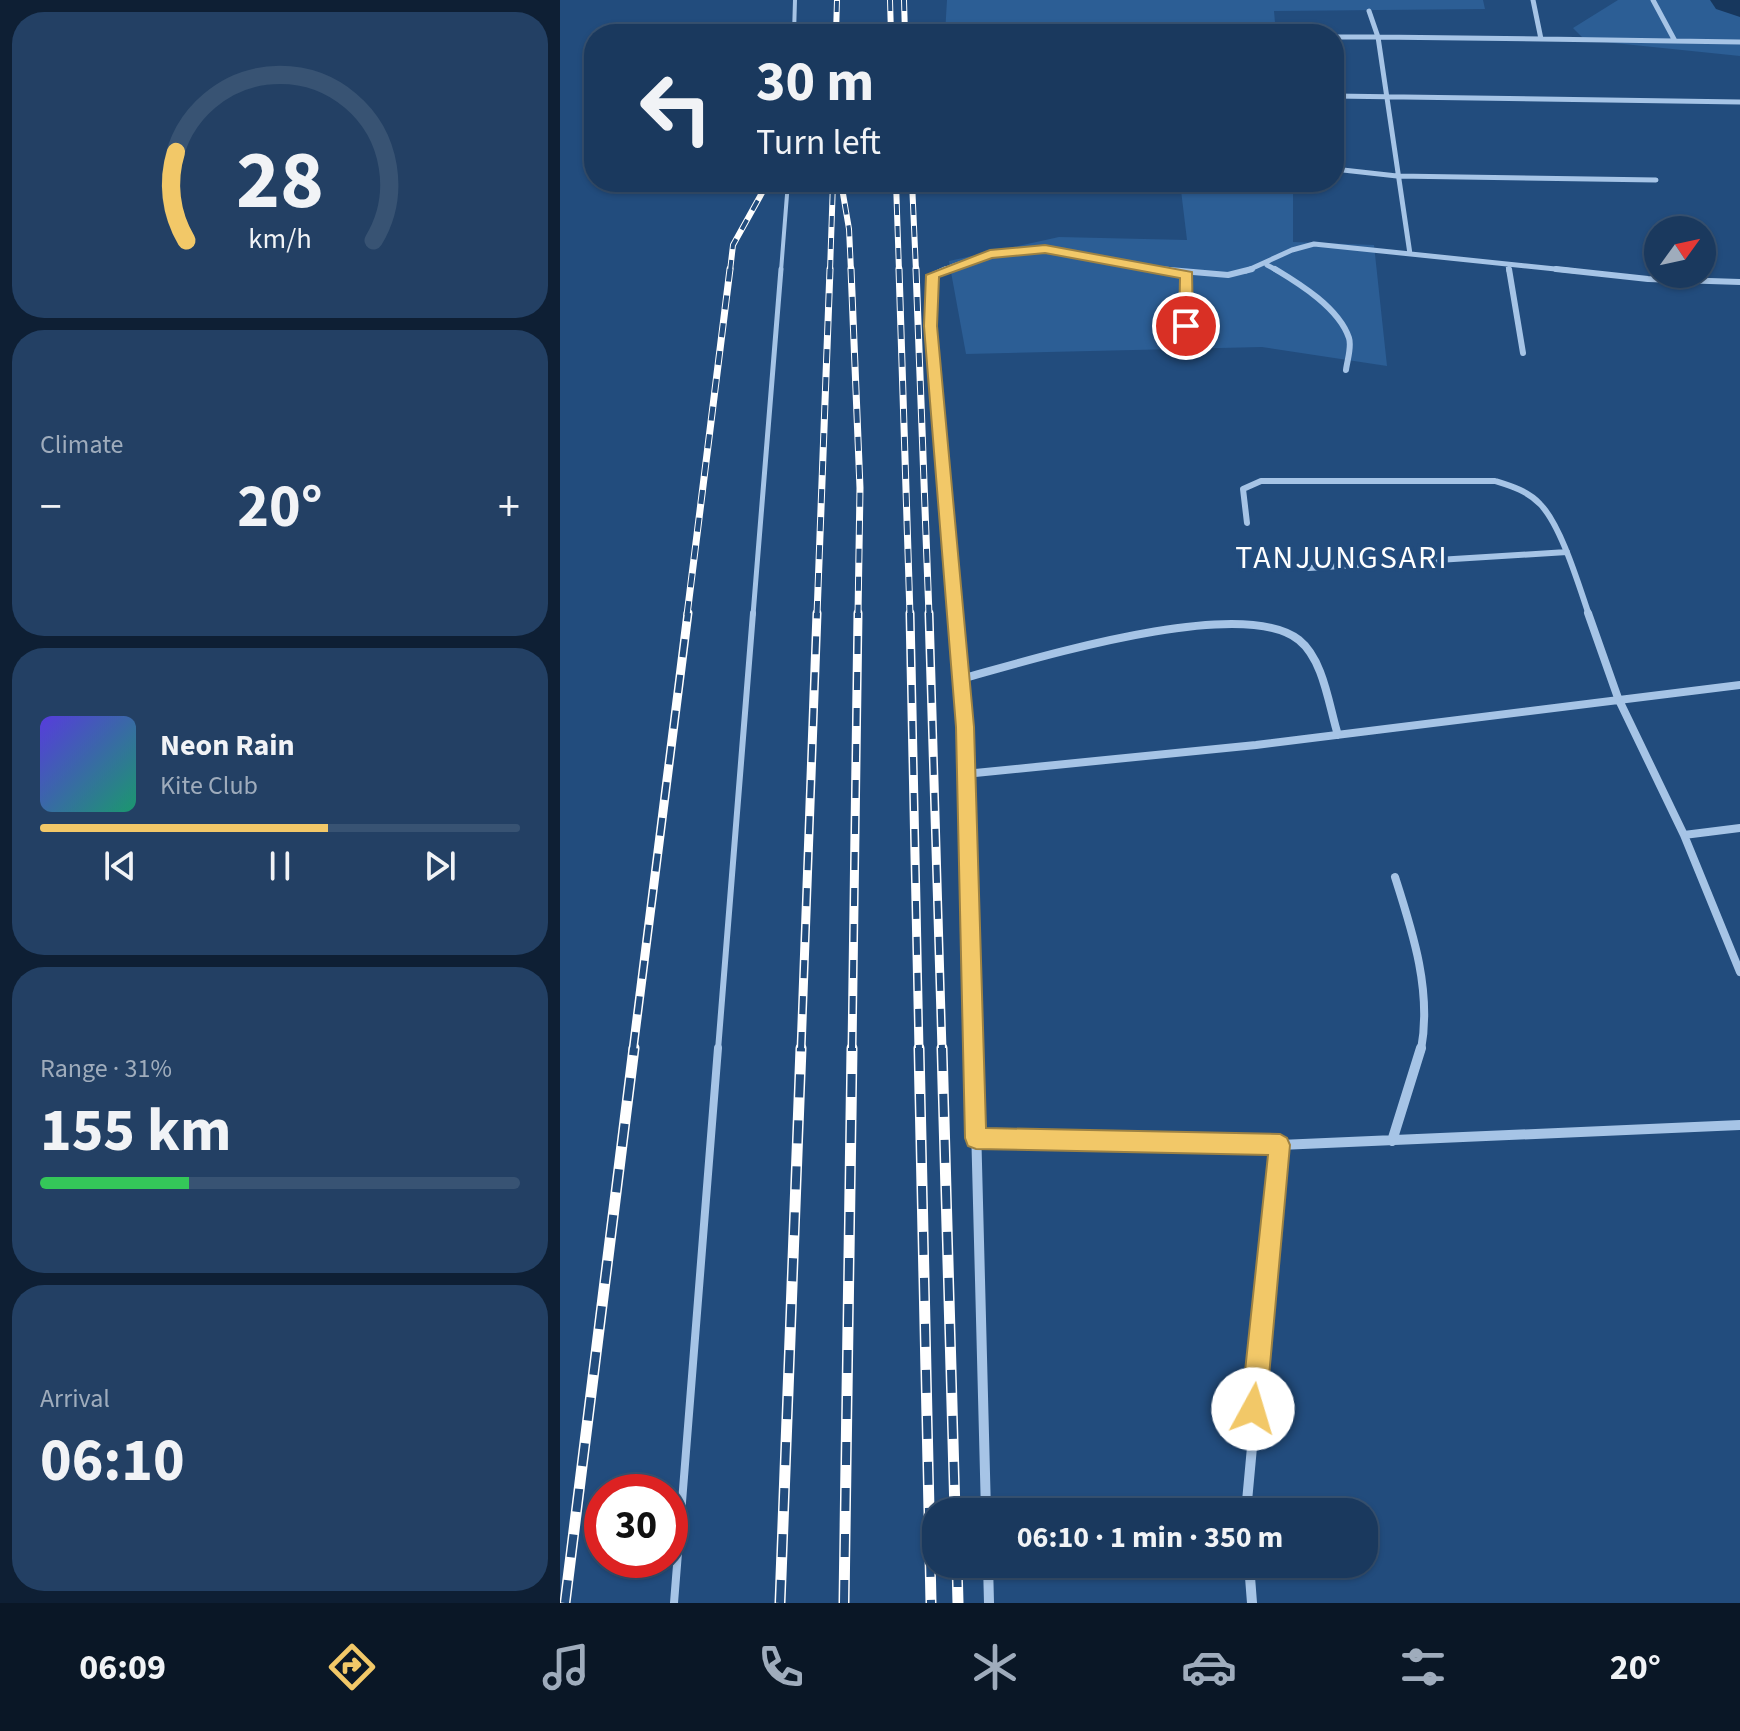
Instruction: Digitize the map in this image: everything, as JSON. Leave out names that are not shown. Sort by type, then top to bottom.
[{"type":"street","points":[[1533,0],[1541,39]]},
{"type":"street","points":[[1653,0],[1675,41]]},
{"type":"street","points":[[1369,11],[1378,37],[1384,97],[1410,254]]},
{"type":"street","points":[[1344,37],[1740,42]]},
{"type":"street","points":[[1344,96],[1740,102]]},
{"type":"street","points":[[1344,170],[1397,176],[1656,180]]},
{"type":"street","points":[[986,1498],[961,679],[930,326],[933,275],[990,254],[1045,249],[1187,275],[1231,275],[1267,265],[1299,247],[1314,244],[1648,279],[1740,282]]},
{"type":"street","points":[[1267,265],[1309,291],[1337,318],[1350,340],[1346,370]]},
{"type":"street","points":[[1508,265],[1523,353]]},
{"type":"street","points":[[1247,523],[1243,489],[1261,481],[1495,481],[1518,488],[1537,500],[1567,552],[1618,698],[1684,835],[1740,972]]},
{"type":"street","points":[[1309,568],[1567,552]]},
{"type":"street","points":[[961,679],[1178,628],[1254,623],[1297,638],[1310,654],[1338,735]]},
{"type":"street","points":[[965,774],[1226,750],[1618,698],[1740,685]]},
{"type":"street","points":[[1684,835],[1740,828]]},
{"type":"street","points":[[1392,1141],[1411,1090],[1424,1027],[1423,998],[1409,922],[1395,877]]},
{"type":"street","points":[[976,1138],[1280,1145],[1740,1125]]},
{"type":"street","points":[[1247,1498],[1280,1145]]},
{"type":"street","points":[[988,1578],[989,1603]]},
{"type":"street","points":[[1250,1578],[1252,1603]]},
{"type":"lane","points":[[794,24],[795,0]]},
{"type":"lane","points":[[674,1603],[787,192]]},
{"type":"lane","points":[[1172,345],[1184,335],[1186,326],[1187,275]]},
{"type":"shaded area","points":[[947,0],[1483,0],[1485,9],[1274,11],[1275,24],[946,24]]},
{"type":"shaded area","points":[[1618,0],[1740,0],[1740,56],[1585,40],[1573,28]]},
{"type":"shaded area","points":[[1181,192],[1293,192],[1293,242],[1374,245],[1387,366],[1262,347],[966,354],[949,261],[1059,237],[1187,240]]},
{"type":"waterway","points":[[1731,0],[1740,4]]},
{"type":"railway","points":[[836,24],[837,0]]},
{"type":"railway","points":[[890,0],[891,24]]},
{"type":"railway","points":[[904,0],[905,24]]},
{"type":"railway","points":[[730,271],[733,245],[762,192]]},
{"type":"railway","points":[[830,271],[833,192]]},
{"type":"railway","points":[[843,192],[851,271]]},
{"type":"railway","points":[[896,192],[899,271]]},
{"type":"railway","points":[[912,192],[916,271]]},
{"type":"railway","points":[[687,615],[730,269]]},
{"type":"railway","points":[[817,615],[830,269]]},
{"type":"railway","points":[[851,269],[860,488],[858,615]]},
{"type":"railway","points":[[899,269],[910,615]]},
{"type":"railway","points":[[916,269],[929,615]]},
{"type":"railway","points":[[633,1050],[688,613]]},
{"type":"railway","points":[[801,1050],[817,613]]},
{"type":"railway","points":[[852,1050],[858,613]]},
{"type":"railway","points":[[910,613],[919,1050]]},
{"type":"railway","points":[[929,613],[942,1050]]},
{"type":"railway","points":[[565,1603],[634,1048]]},
{"type":"railway","points":[[780,1603],[801,1048]]},
{"type":"railway","points":[[844,1603],[852,1048]]},
{"type":"railway","points":[[919,1048],[931,1603]]},
{"type":"railway","points":[[942,1048],[955,1498]]},
{"type":"railway","points":[[957,1578],[958,1603]]},
{"type":"district","name":"TANJUNGSARI","points":[[1342,558]]},
{"type":"route","points":[[1186,326],[1187,275],[1045,249],[1021,249],[990,254],[933,275],[930,326],[965,727],[976,1138],[1280,1145],[1253,1409]]}]
